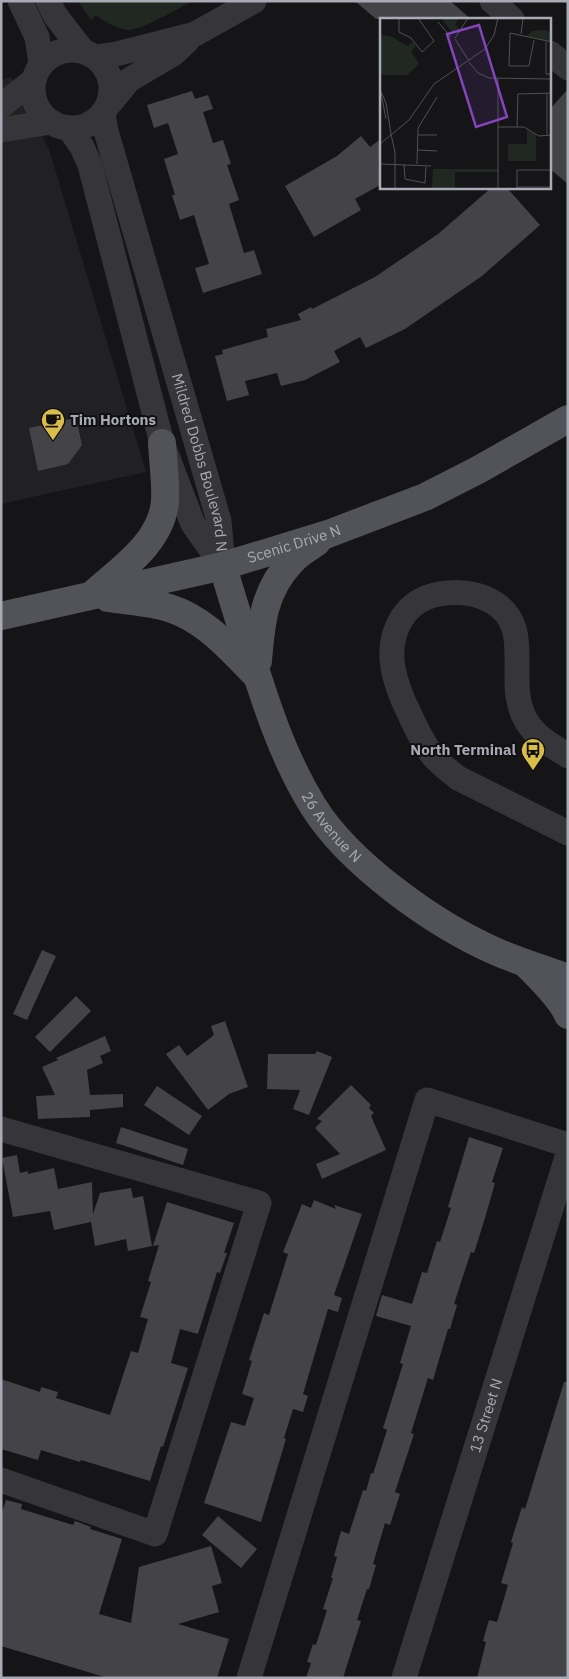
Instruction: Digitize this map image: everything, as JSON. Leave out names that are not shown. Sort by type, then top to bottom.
[{"type":"main road","name":"Scenic Drive N","points":[[1,616],[222,566],[328,534],[425,497],[478,470],[568,418]]},
{"type":"main road","points":[[91,596],[141,550],[156,529],[165,502],[162,443]]},
{"type":"main road","points":[[257,674],[261,622],[274,587],[293,560],[328,534]]},
{"type":"main road","name":"26 Avenue N","points":[[222,566],[278,734],[313,806],[339,840],[374,873],[420,909],[463,936],[498,952],[568,978]]},
{"type":"main road","points":[[91,596],[168,607],[184,614],[204,625],[257,674]]},
{"type":"main road","points":[[526,963],[566,1009],[568,1015]]},
{"type":"street","points":[[20,1],[37,38],[37,72],[33,89],[34,99],[44,116],[60,125]]},
{"type":"street","points":[[48,1],[55,15],[89,54],[105,66],[112,90],[106,108]]},
{"type":"street","points":[[1,130],[60,125],[82,127],[93,122],[130,80],[173,54],[195,34],[254,1]]},
{"type":"street","points":[[492,1],[511,18]]},
{"type":"street","points":[[1,106],[37,72],[49,56],[59,51],[70,49],[89,54],[116,54],[195,34]]},
{"type":"street","points":[[552,55],[568,68]]},
{"type":"street","name":"Mildred Dobbs Boulevard N","points":[[106,108],[106,131],[219,521],[222,566]]},
{"type":"street","name":"Mildred Dobbs Boulevard N","points":[[60,125],[82,147],[90,165],[162,443],[193,524],[222,566]]},
{"type":"street","points":[[568,756],[535,732],[524,718],[516,687],[517,648],[515,630],[501,607],[481,596],[452,592],[425,598],[407,611],[399,623],[393,639],[391,648],[392,664],[403,701],[430,752],[458,778],[568,833]]},
{"type":"street","points":[[250,1678],[427,1100],[568,1144]]},
{"type":"street","points":[[1,1129],[259,1203],[155,1534],[1,1480]]},
{"type":"street","name":"13 Street N","points":[[404,1678],[568,1154]]},
{"type":"shaded area","points":[[78,1],[192,1],[150,23],[128,30],[119,28],[96,15],[91,20]]},
{"type":"shaded area","points":[[11,77],[49,149],[146,472],[1,504],[1,80]]},
{"type":"building","points":[[355,1],[450,1],[470,18],[380,18],[376,19]]},
{"type":"building","points":[[568,89],[568,184],[552,171],[552,107]]},
{"type":"building","points":[[192,91],[195,99],[208,95],[213,109],[203,112],[213,143],[223,140],[231,164],[227,165],[239,200],[229,204],[244,253],[254,250],[262,274],[203,293],[195,268],[209,264],[194,215],[180,220],[172,195],[175,195],[164,159],[178,154],[168,123],[154,128],[147,105]]},
{"type":"building","points":[[361,136],[370,147],[380,140],[380,185],[355,199],[361,210],[314,237],[285,186],[337,156]]},
{"type":"building","points":[[490,189],[508,189],[540,225],[482,276],[405,329],[366,348],[360,337],[334,351],[340,362],[305,380],[281,386],[277,373],[245,381],[249,395],[227,401],[215,356],[223,354],[222,350],[268,337],[266,329],[301,320],[298,314],[311,307],[312,309],[375,277],[438,234]]},
{"type":"building","points":[[76,418],[82,445],[68,464],[38,471],[29,428]]},
{"type":"building","points":[[42,950],[56,956],[27,1020],[13,1014]]},
{"type":"building","points":[[76,996],[91,1011],[50,1052],[35,1037]]},
{"type":"building","points":[[225,1021],[248,1087],[229,1094],[208,1110],[166,1054],[179,1045],[187,1056],[214,1035],[211,1026]]},
{"type":"building","points":[[105,1036],[111,1051],[100,1056],[103,1063],[87,1070],[90,1095],[123,1094],[123,1107],[90,1110],[90,1117],[38,1119],[36,1096],[55,1095],[42,1067],[58,1060],[56,1058]]},
{"type":"building","points":[[317,1051],[332,1057],[309,1115],[293,1109],[300,1090],[267,1089],[268,1054],[315,1054]]},
{"type":"building","points":[[351,1085],[371,1105],[369,1108],[374,1113],[371,1116],[386,1150],[322,1179],[316,1164],[340,1154],[315,1128],[322,1121],[317,1119]]},
{"type":"building","points":[[157,1086],[202,1116],[189,1135],[144,1105]]},
{"type":"building","points":[[121,1127],[188,1149],[183,1165],[116,1143]]},
{"type":"building","points":[[469,1137],[503,1148],[492,1182],[495,1183],[485,1218],[474,1253],[471,1252],[454,1304],[457,1305],[433,1380],[428,1378],[411,1433],[414,1434],[395,1492],[400,1494],[390,1525],[385,1523],[373,1564],[376,1565],[357,1620],[361,1621],[343,1678],[306,1678],[311,1663],[307,1662],[313,1644],[316,1645],[327,1610],[323,1609],[333,1578],[331,1578],[337,1557],[334,1556],[341,1531],[349,1534],[363,1490],[366,1491],[371,1473],[373,1474],[387,1430],[383,1428],[403,1364],[400,1363],[411,1326],[376,1316],[382,1295],[412,1304],[422,1272],[427,1273],[437,1241],[440,1242],[451,1208],[448,1207]]},
{"type":"building","points":[[17,1155],[20,1173],[28,1171],[28,1174],[54,1168],[58,1189],[92,1182],[93,1214],[100,1193],[131,1188],[133,1198],[143,1196],[152,1246],[128,1251],[126,1239],[95,1246],[91,1222],[54,1230],[50,1211],[13,1217],[2,1158]]},
{"type":"building","points":[[314,1200],[336,1209],[334,1205],[362,1214],[334,1295],[342,1298],[338,1312],[328,1309],[303,1394],[308,1396],[303,1412],[293,1409],[261,1522],[204,1503],[231,1422],[245,1426],[254,1398],[242,1394],[252,1361],[249,1360],[264,1313],[269,1315],[288,1254],[283,1252],[302,1204],[311,1208]]},
{"type":"building","points":[[167,1202],[234,1223],[224,1253],[227,1253],[220,1273],[217,1272],[198,1334],[180,1329],[171,1363],[188,1368],[150,1481],[41,1450],[38,1460],[1,1449],[1,1379],[40,1392],[41,1387],[58,1392],[56,1398],[110,1415],[131,1351],[138,1353],[148,1319],[140,1317],[151,1282],[148,1281],[159,1245],[153,1246]]},
{"type":"building","points":[[564,1382],[568,1382],[568,1678],[477,1678],[486,1642],[483,1641],[489,1620],[497,1622],[508,1585],[501,1583],[513,1543],[511,1542],[522,1507],[525,1509]]},
{"type":"building","points":[[6,1500],[22,1504],[21,1509],[73,1525],[75,1521],[91,1527],[90,1529],[122,1539],[99,1614],[131,1623],[139,1567],[211,1546],[222,1583],[212,1586],[219,1612],[178,1624],[229,1639],[217,1678],[108,1678],[1,1646],[1,1515]]},
{"type":"building","points":[[218,1516],[257,1549],[241,1568],[202,1535]]},
{"type":"place","name":"Tim Hortons","points":[[53,441]]},
{"type":"place","name":"North Terminal","points":[[533,771]]}]
